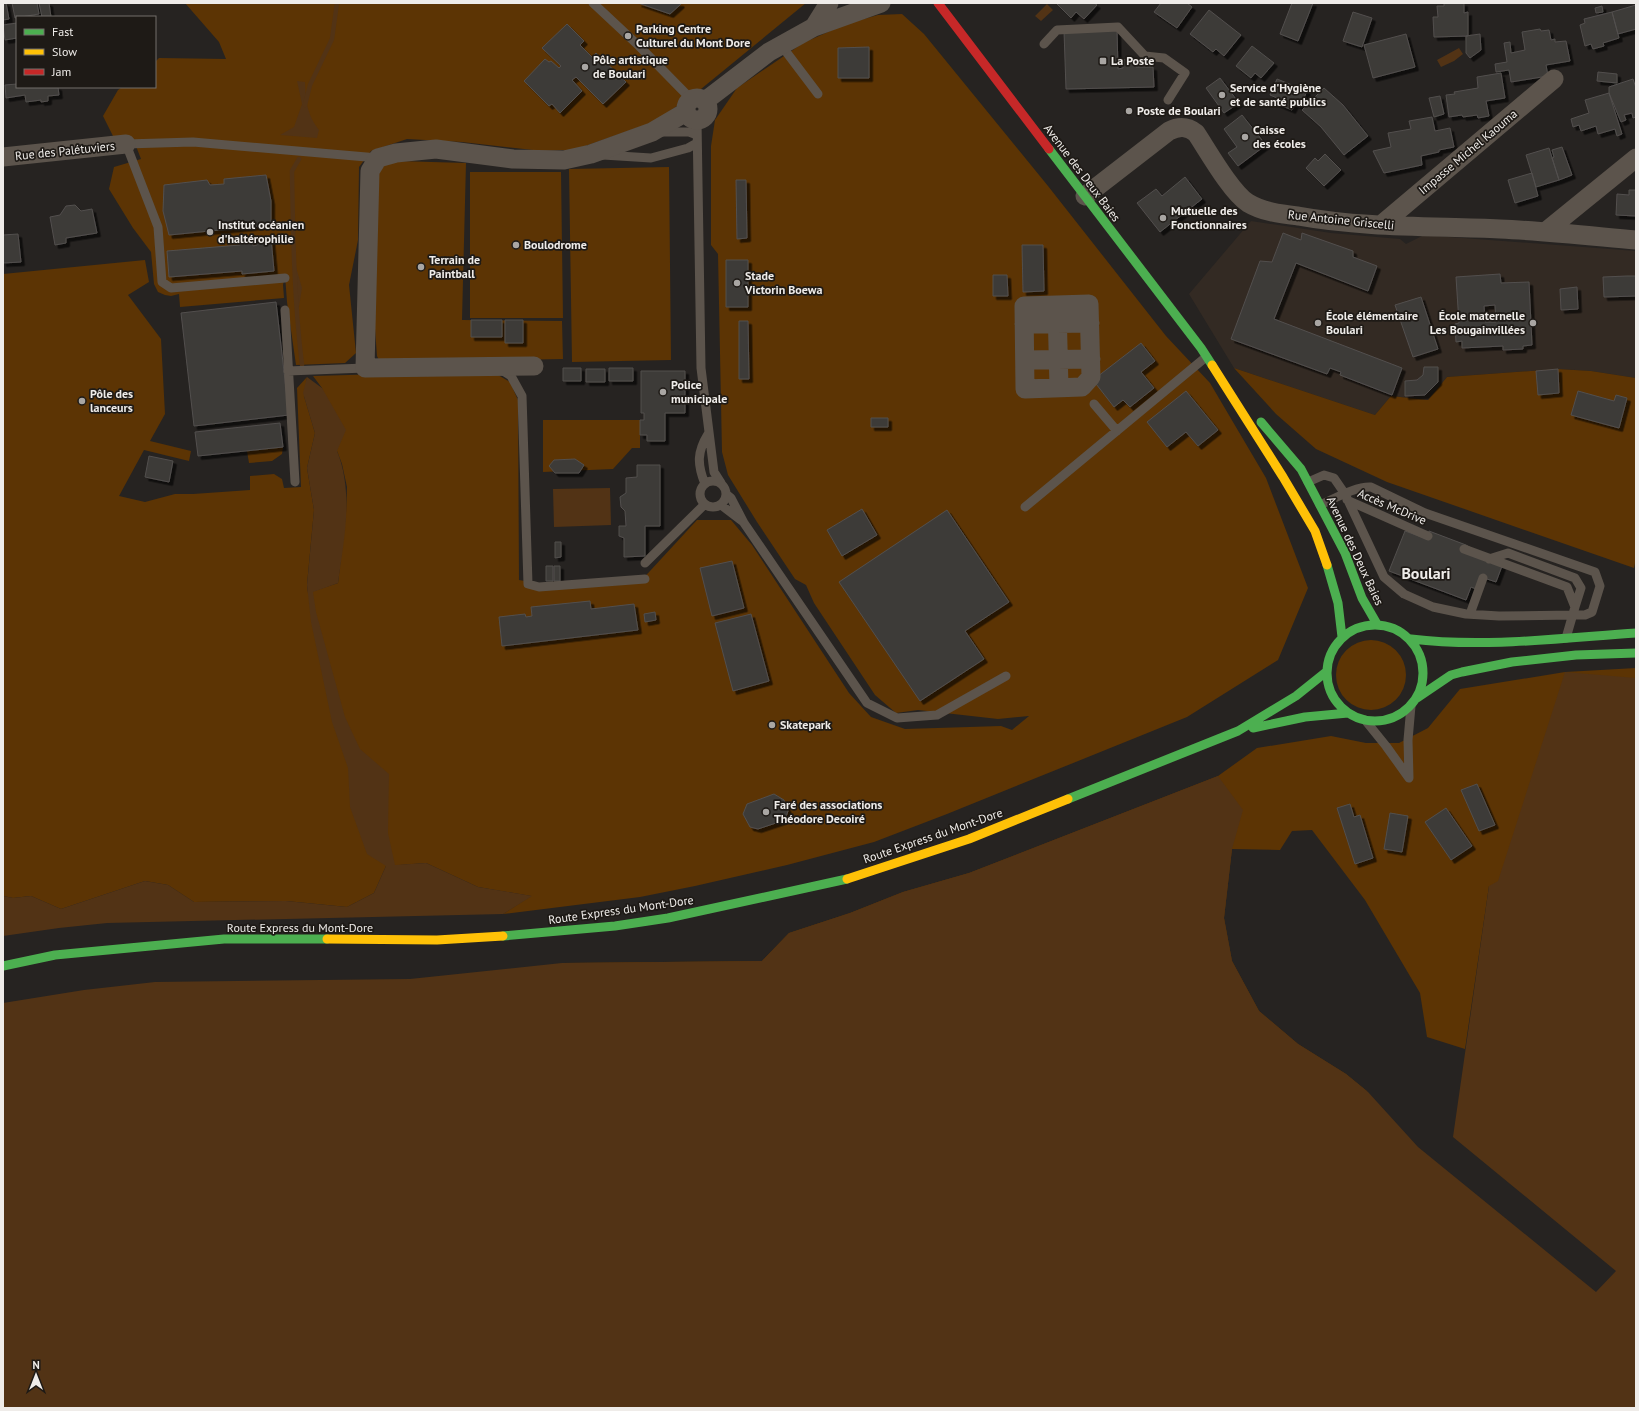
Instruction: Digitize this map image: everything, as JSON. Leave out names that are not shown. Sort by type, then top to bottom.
[{"type":"main road","name":"Avenue des Deux Baies","points":[[938,3],[1206,357],[1301,469],[1345,553],[1362,598],[1377,624]]},
{"type":"main road","name":"Avenue des Deux Baies","points":[[1206,357],[1283,477],[1315,531],[1338,603],[1342,637]]},
{"type":"main road","points":[[1377,624],[1389,626],[1401,631],[1411,639],[1422,657],[1424,678],[1417,698],[1411,706],[1401,714],[1390,719],[1377,721],[1365,720],[1348,713],[1336,702],[1329,688],[1326,672],[1328,659],[1333,647],[1342,637],[1352,630],[1364,625],[1377,624]]},
{"type":"main road","points":[[1411,639],[1427,641],[1493,642],[1636,633]]},
{"type":"main road","points":[[1417,698],[1451,675],[1462,672],[1512,662],[1576,655],[1636,653]]},
{"type":"main road","name":"Route Express du Mont-Dore","points":[[3,966],[55,955],[224,939],[437,940],[530,934],[615,926],[723,907],[854,877],[969,839],[1238,731],[1296,696],[1326,672]]},
{"type":"main road","name":"Route Express du Mont-Dore","points":[[1238,731],[1305,717],[1348,713]]},
{"type":"street","points":[[814,27],[829,3]]},
{"type":"street","points":[[534,366],[365,368],[370,171],[378,158],[396,153],[436,150],[513,159],[564,160],[592,154],[696,118],[769,52],[814,27],[881,3]]},
{"type":"street","name":"Impasse Michel Kaouma","points":[[1381,225],[1554,79]]},
{"type":"street","name":"Rue Antoine Griscelli","points":[[1085,196],[1175,128],[1190,128],[1196,133],[1237,194],[1247,202],[1259,208],[1319,220],[1381,225],[1545,232],[1636,240]]},
{"type":"street","name":"Rue des Palétuviers","points":[[3,157],[126,144]]},
{"type":"street","points":[[1545,232],[1636,158]]},
{"type":"street","points":[[1089,304],[1091,377],[1082,387],[1025,389],[1024,324],[1024,306],[1089,304]]},
{"type":"street","points":[[1057,305],[1059,388]]},
{"type":"street","points":[[1024,324],[1057,329],[1090,329]]},
{"type":"street","points":[[1038,388],[1058,359]]},
{"type":"street","points":[[1024,360],[1091,359]]},
{"type":"lane","points":[[593,3],[639,46],[696,118],[701,368],[708,434],[714,472],[726,490],[726,498],[721,505],[713,507],[705,504],[702,500],[700,492],[705,484],[713,481],[721,483]]},
{"type":"lane","points":[[1044,44],[1057,30],[1118,27],[1145,56],[1164,58],[1185,73],[1168,100]]},
{"type":"lane","points":[[781,45],[818,94]]},
{"type":"lane","points":[[652,132],[689,132],[696,118]]},
{"type":"lane","points":[[592,154],[651,158],[688,148],[696,118]]},
{"type":"lane","points":[[285,278],[171,288],[162,282],[158,227],[126,144],[193,142],[378,158]]},
{"type":"lane","points":[[285,310],[295,482]]},
{"type":"lane","points":[[1024,507],[1206,357]]},
{"type":"lane","points":[[496,367],[511,376],[522,396],[528,584],[539,587],[646,579]]},
{"type":"lane","points":[[288,371],[365,368]]},
{"type":"lane","points":[[1094,404],[1117,431]]},
{"type":"lane","points":[[705,484],[699,469],[700,447],[708,434]]},
{"type":"lane","points":[[1308,482],[1324,475],[1334,478],[1346,497],[1384,577],[1404,594],[1433,607],[1470,614],[1499,616],[1574,611],[1584,615],[1592,612],[1600,586],[1595,572],[1424,513],[1371,487],[1363,486],[1346,497],[1320,505]]},
{"type":"lane","points":[[726,494],[731,498],[744,523],[867,703],[897,718],[937,715],[1006,676]]},
{"type":"lane","name":"Accès McDrive","points":[[1346,497],[1428,536]]},
{"type":"lane","points":[[646,563],[705,504]]},
{"type":"lane","points":[[721,505],[744,523]]},
{"type":"lane","points":[[1464,549],[1489,560],[1567,587],[1574,611],[1566,638]]},
{"type":"lane","points":[[1470,614],[1483,578]]},
{"type":"lane","points":[[1365,720],[1409,778],[1408,740],[1411,706]]},
{"type":"shaded area","points":[[185,3],[806,3],[701,89],[663,116],[651,123],[568,152],[563,150],[542,151],[462,142],[407,139],[371,151],[359,167],[358,240],[349,285],[356,353],[345,363],[296,365],[287,302],[285,275],[283,285],[284,298],[180,307],[179,294],[171,296],[158,292],[154,284],[151,252],[133,228],[109,189],[114,167],[141,159],[134,141],[114,138],[103,116],[118,90],[121,88],[156,88],[156,61],[159,58],[226,59],[219,42]]},
{"type":"shaded area","points":[[1047,4],[1053,10],[1041,21],[1035,16]]},
{"type":"shaded area","points":[[902,14],[924,34],[1048,186],[1166,336],[1210,383],[1266,478],[1308,588],[1278,660],[1187,717],[874,842],[787,865],[640,897],[503,914],[531,896],[478,887],[426,863],[386,866],[374,893],[347,907],[286,901],[194,902],[168,885],[145,881],[61,909],[31,896],[13,898],[3,896],[3,274],[145,260],[149,282],[128,295],[161,339],[165,414],[150,441],[191,451],[189,461],[144,450],[119,496],[145,502],[175,494],[250,490],[250,476],[274,474],[282,479],[284,488],[301,487],[297,388],[307,377],[304,396],[315,433],[307,468],[314,510],[307,585],[308,593],[338,583],[346,514],[347,487],[322,388],[313,376],[491,371],[510,382],[518,400],[519,580],[537,583],[638,584],[697,520],[731,520],[752,545],[849,693],[871,717],[905,729],[1001,726],[1012,730],[1029,716],[998,719],[918,710],[896,713],[875,695],[814,603],[806,585],[795,579],[757,522],[728,475],[722,452],[718,254],[711,245],[711,146],[715,120],[737,88],[803,43],[846,24],[878,15]]},
{"type":"shaded area","points":[[1459,48],[1463,54],[1454,61],[1441,67],[1437,60]]},
{"type":"shaded area","points":[[297,81],[305,82],[308,108],[312,119],[319,130],[317,138],[280,135],[294,127],[302,104]]},
{"type":"shaded area","name":"Terrain de Paintball","points":[[398,161],[466,163],[462,320],[562,321],[563,359],[380,362],[377,356],[375,329],[375,179],[382,165]]},
{"type":"shaded area","points":[[669,167],[671,360],[572,362],[569,169]]},
{"type":"shaded area","name":"Boulodrome","points":[[470,172],[561,172],[563,318],[470,318]]},
{"type":"shaded area","points":[[1251,221],[1331,233],[1400,239],[1406,244],[1422,236],[1436,236],[1636,251],[1636,378],[1591,371],[1558,369],[1447,377],[1428,400],[1391,396],[1375,415],[1234,368],[1189,294]]},
{"type":"shaded area","points":[[294,260],[302,288],[297,319]]},
{"type":"shaded area","points":[[1234,368],[1375,415],[1391,396],[1428,400],[1447,377],[1558,369],[1591,371],[1636,378],[1636,559],[1634,568],[1387,482],[1316,449],[1276,414]]},
{"type":"shaded area","points":[[307,377],[322,388],[346,430],[337,451],[345,483],[346,500],[345,533],[338,583],[313,592],[316,612],[345,717],[360,749],[389,774],[388,833],[395,865],[426,863],[478,887],[532,896],[503,914],[107,923],[3,936],[3,896],[13,898],[31,896],[61,909],[145,881],[168,885],[194,902],[286,901],[347,907],[374,893],[386,866],[367,854],[350,807],[348,768],[332,722],[311,622],[307,585],[314,510],[307,468],[315,433],[303,393]]},
{"type":"shaded area","points":[[543,420],[640,420],[640,448],[632,448],[613,469],[543,472]]},
{"type":"shaded area","points":[[283,447],[282,454],[272,461],[249,463],[247,451]]},
{"type":"shaded area","points":[[610,488],[611,525],[554,527],[553,489]]},
{"type":"shaded area","points":[[1371,640],[1384,643],[1396,650],[1403,662],[1406,675],[1403,688],[1396,700],[1384,707],[1371,710],[1358,707],[1346,700],[1339,688],[1336,675],[1339,662],[1346,650],[1358,643]]},
{"type":"shaded area","points":[[1636,668],[1636,915],[1489,886],[1465,1049],[1427,1037],[1420,993],[1365,900],[1312,830],[1292,831],[1280,850],[1232,849],[1224,918],[1232,961],[1259,1011],[1298,1044],[1346,1074],[1368,1092],[562,963],[762,961],[789,933],[850,913],[903,892],[969,873],[1218,776],[1257,748],[1331,736],[1366,743],[1399,743],[1428,728],[1460,689],[1565,672]]},
{"type":"shaded area","points":[[1565,672],[1636,678],[1636,1408],[3,1408],[3,1003],[84,990],[155,982],[410,979],[562,963],[762,961],[789,933],[850,913],[903,892],[969,873],[1218,776],[1243,810],[1232,849],[1224,918],[1232,961],[1259,1011],[1298,1044],[1346,1074],[1368,1092],[1418,1147],[1596,1292],[1616,1271],[1453,1137],[1489,886],[1498,881]]},
{"type":"building","points":[[3,3],[6,3],[9,19],[3,20]]},
{"type":"building","points":[[12,3],[37,3],[39,14],[16,16],[15,18]]},
{"type":"building","points":[[39,3],[49,3],[51,16],[42,16]]},
{"type":"building","points":[[638,3],[680,3],[681,4],[670,14]]},
{"type":"building","points":[[1056,3],[1094,3],[1097,5],[1084,19],[1076,12],[1071,18]]},
{"type":"building","points":[[1161,3],[1187,3],[1192,7],[1177,28],[1154,12]]},
{"type":"building","points":[[1292,3],[1313,3],[1298,41],[1280,34]]},
{"type":"building","points":[[1444,3],[1464,3],[1464,13],[1468,12],[1468,36],[1434,37],[1433,17],[1438,17],[1437,6],[1444,6]]},
{"type":"building","points":[[1636,5],[1636,29],[1618,34],[1612,12]]},
{"type":"building","points":[[1602,6],[1603,12],[1596,13],[1595,8]]},
{"type":"building","points":[[1209,10],[1241,35],[1224,56],[1216,49],[1213,52],[1190,34]]},
{"type":"building","points":[[1353,12],[1372,18],[1362,47],[1343,41]]},
{"type":"building","points":[[1612,12],[1619,38],[1603,43],[1604,46],[1593,49],[1591,44],[1585,46],[1580,25],[1585,23],[1584,19]]},
{"type":"building","points":[[16,23],[16,38],[5,40],[3,25]]},
{"type":"building","name":"Pôle artistique de Boulari","points":[[567,24],[584,41],[580,45],[592,57],[596,53],[626,82],[603,104],[576,77],[572,80],[582,91],[560,113],[552,104],[549,106],[524,81],[545,59],[549,62],[551,61],[559,68],[561,66],[542,48]]},
{"type":"building","points":[[1540,29],[1541,31],[1549,30],[1551,40],[1555,39],[1555,42],[1566,41],[1570,61],[1546,65],[1548,76],[1511,82],[1509,70],[1496,72],[1495,64],[1507,62],[1504,43],[1510,42],[1511,53],[1525,50],[1522,32]]},
{"type":"building","points":[[1117,30],[1118,69],[1123,68],[1123,60],[1136,59],[1136,67],[1153,67],[1154,87],[1066,89],[1064,31]]},
{"type":"building","points":[[1406,34],[1415,67],[1373,78],[1364,45]]},
{"type":"building","points":[[1480,34],[1481,50],[1470,58],[1466,53],[1466,36]]},
{"type":"building","points":[[1252,46],[1274,63],[1261,78],[1255,73],[1251,78],[1236,66]]},
{"type":"building","points":[[869,47],[869,78],[838,78],[838,48]]},
{"type":"building","points":[[1598,72],[1617,74],[1617,83],[1597,81]]},
{"type":"building","points":[[1501,73],[1505,98],[1486,101],[1489,116],[1478,118],[1477,115],[1449,117],[1446,95],[1455,94],[1454,92],[1478,88],[1477,77]]},
{"type":"building","name":"Service d'Hygiène et de santé publics","points":[[1220,78],[1239,103],[1224,113],[1206,88]]},
{"type":"building","points":[[1277,79],[1307,91],[1300,107],[1295,104],[1292,110],[1275,103],[1277,98],[1270,95]]},
{"type":"building","points":[[1633,79],[1636,88],[1636,117],[1633,118],[1632,113],[1624,115],[1626,120],[1621,122],[1609,93],[1609,87]]},
{"type":"building","points":[[16,84],[16,88],[58,88],[59,95],[48,96],[48,101],[41,102],[41,100],[26,102],[25,95],[6,98],[5,85]]},
{"type":"building","points":[[1324,88],[1343,105],[1368,136],[1344,155],[1321,127],[1302,110]]},
{"type":"building","points":[[1609,93],[1622,134],[1617,136],[1615,129],[1598,134],[1596,126],[1581,131],[1579,125],[1573,127],[1571,119],[1589,113],[1585,100]]},
{"type":"building","points":[[1440,96],[1444,114],[1434,117],[1429,98]]},
{"type":"building","name":"Caisse des écoles","points":[[1242,115],[1266,145],[1238,166],[1228,153],[1237,147],[1224,129]]},
{"type":"building","points":[[1432,117],[1435,131],[1450,128],[1454,147],[1421,156],[1422,165],[1384,173],[1373,151],[1391,147],[1388,133],[1411,129],[1409,121]]},
{"type":"building","points":[[1562,147],[1572,175],[1559,180],[1552,158],[1554,157],[1552,150]]},
{"type":"building","points":[[1549,148],[1559,180],[1536,187],[1526,155]]},
{"type":"building","points":[[1325,154],[1341,170],[1324,186],[1306,168],[1315,158],[1318,161]]},
{"type":"building","points":[[1532,173],[1538,196],[1515,203],[1508,180]]},
{"type":"building","points":[[266,175],[271,201],[271,225],[169,235],[163,211],[164,185],[207,180],[210,185],[224,184],[224,179]]},
{"type":"building","name":"Mutuelle des Fonctionnaires","points":[[1185,177],[1202,199],[1160,232],[1137,203],[1156,189],[1162,196]]},
{"type":"building","name":"Stade Victorin Boewa","points":[[736,180],[746,180],[747,238],[737,239]]},
{"type":"building","points":[[1629,190],[1636,190],[1636,216],[1616,215],[1617,194],[1629,195]]},
{"type":"building","points":[[75,205],[81,211],[92,209],[97,233],[66,238],[66,243],[55,245],[50,217],[60,215],[66,206]]},
{"type":"building","points":[[1283,233],[1301,240],[1302,233],[1353,251],[1353,257],[1377,266],[1368,291],[1296,263],[1274,319],[1402,368],[1392,395],[1340,375],[1341,372],[1330,368],[1327,374],[1231,339],[1260,261],[1272,262]]},
{"type":"building","points":[[18,234],[21,262],[3,263],[3,235]]},
{"type":"building","points":[[271,238],[274,271],[242,274],[242,271],[169,277],[167,251],[240,245],[239,241],[252,240],[253,246],[257,245],[256,239]]},
{"type":"building","points":[[1022,245],[1043,245],[1044,291],[1023,292]]},
{"type":"building","name":"Stade Victorin Boewa","points":[[726,260],[748,260],[748,307],[726,307]]},
{"type":"building","points":[[1500,274],[1501,283],[1529,282],[1532,345],[1523,346],[1523,349],[1503,350],[1503,346],[1462,348],[1462,341],[1456,342],[1455,324],[1459,323],[1456,277]],"holes":[[[1495,305],[1496,322],[1485,322],[1484,306]]]},
{"type":"building","points":[[993,275],[1007,275],[1008,296],[993,296]]},
{"type":"building","points":[[1636,276],[1636,296],[1604,297],[1603,277]]},
{"type":"building","points":[[1577,287],[1578,309],[1561,310],[1560,289]]},
{"type":"building","points":[[1421,297],[1438,349],[1413,357],[1395,305]]},
{"type":"building","points":[[276,302],[289,415],[194,426],[181,313]]},
{"type":"building","points":[[471,320],[502,320],[502,337],[471,337]]},
{"type":"building","points":[[505,320],[523,320],[523,343],[505,343]]},
{"type":"building","name":"Stade Victorin Boewa","points":[[739,321],[748,321],[749,379],[739,379]]},
{"type":"building","points":[[1141,343],[1155,361],[1141,372],[1154,388],[1130,407],[1123,400],[1114,407],[1093,380]]},
{"type":"building","points":[[1424,367],[1438,367],[1438,382],[1425,395],[1405,396],[1405,381],[1417,380],[1423,375]]},
{"type":"building","points":[[563,368],[581,368],[581,381],[563,381]]},
{"type":"building","points":[[609,368],[633,368],[633,381],[609,381]]},
{"type":"building","points":[[586,369],[605,369],[605,382],[586,382]]},
{"type":"building","points":[[1558,369],[1559,393],[1538,395],[1536,371]]},
{"type":"building","name":"Police municipale","points":[[641,371],[685,371],[685,413],[665,413],[665,441],[647,441],[647,435],[640,435],[640,420],[644,420],[644,413],[641,413]]},
{"type":"building","points":[[1186,391],[1218,430],[1198,446],[1186,432],[1167,447],[1147,422]]},
{"type":"building","points":[[1578,391],[1614,401],[1616,395],[1627,398],[1619,428],[1571,415]]},
{"type":"building","points":[[871,418],[888,418],[888,427],[871,427]]},
{"type":"building","points":[[280,423],[283,447],[198,456],[195,432]]},
{"type":"building","points":[[149,456],[173,461],[169,482],[145,477]]},
{"type":"building","points":[[575,459],[584,465],[579,473],[555,473],[549,466],[554,460]]},
{"type":"building","points":[[637,465],[660,465],[660,526],[645,526],[645,556],[624,557],[624,538],[619,536],[619,526],[626,526],[625,511],[621,507],[620,497],[626,493],[626,478],[637,477]]},
{"type":"building","points":[[862,509],[877,535],[842,556],[827,530]]},
{"type":"building","points":[[947,510],[1009,602],[965,631],[984,659],[920,701],[839,582]]},
{"type":"building","points":[[1405,531],[1427,539],[1429,531],[1466,545],[1502,566],[1496,582],[1481,577],[1476,589],[1471,587],[1466,600],[1389,571]]},
{"type":"building","points":[[555,542],[561,542],[561,557],[555,558]]},
{"type":"building","points":[[732,561],[744,608],[712,616],[700,568]]},
{"type":"building","points":[[546,566],[553,566],[553,581],[546,581]]},
{"type":"building","points":[[554,566],[560,566],[560,581],[554,581]]},
{"type":"building","points":[[590,601],[591,609],[634,604],[638,630],[502,646],[499,617],[525,614],[526,617],[532,616],[531,607]]},
{"type":"building","points":[[655,612],[656,620],[645,622],[644,614]]},
{"type":"building","points":[[751,614],[769,681],[733,691],[715,623]]},
{"type":"building","points":[[1477,784],[1495,825],[1479,831],[1461,790]]},
{"type":"building","name":"Faré des associations Théodore Decoiré","points":[[774,794],[784,800],[788,811],[785,820],[758,829],[750,827],[743,814],[747,804]]},
{"type":"building","points":[[1350,804],[1354,817],[1360,815],[1373,858],[1355,864],[1337,808]]},
{"type":"building","points":[[1446,808],[1472,846],[1451,860],[1425,822]]},
{"type":"building","points":[[1390,813],[1408,816],[1402,852],[1384,849]]},
{"type":"waterway","points":[[305,105],[310,85],[332,39],[337,3]]},
{"type":"waterway","points":[[299,159],[292,171],[293,244],[299,341],[302,365]]},
{"type":"traffic: fast","points":[[1049,149],[1201,348],[1212,365]]},
{"type":"traffic: fast","points":[[1261,422],[1301,469],[1345,553],[1362,598],[1377,624]]},
{"type":"traffic: fast","points":[[1327,565],[1338,603],[1342,637]]},
{"type":"traffic: fast","points":[[1366,625],[1384,625],[1394,628],[1402,633],[1415,646],[1420,654],[1423,664],[1423,673],[1423,682],[1420,692],[1409,707],[1402,713],[1394,718],[1384,721],[1366,721],[1356,718],[1348,713],[1335,700],[1330,692],[1327,682],[1327,664],[1330,654],[1335,646],[1348,633],[1356,628],[1366,625]]},
{"type":"traffic: fast","points":[[1411,639],[1467,643],[1524,641],[1636,633]]},
{"type":"traffic: fast","points":[[1417,698],[1451,675],[1462,672],[1512,662],[1576,655],[1636,653]]},
{"type":"traffic: fast","points":[[1068,799],[1238,731],[1296,696],[1326,672]]},
{"type":"traffic: fast","points":[[1253,728],[1305,717],[1348,713]]},
{"type":"traffic: fast","points":[[503,936],[615,926],[668,918],[847,879]]},
{"type":"traffic: fast","points":[[3,966],[55,955],[224,939],[327,939]]},
{"type":"traffic: slow","points":[[1212,365],[1283,477],[1315,531],[1327,565]]},
{"type":"traffic: slow","points":[[847,879],[969,839],[1068,799]]},
{"type":"traffic: slow","points":[[327,939],[437,940],[503,936]]},
{"type":"traffic: jam","points":[[938,3],[1049,149]]},
{"type":"place","name":"Parking Centre Culturel du Mont Dore","points":[[628,36]]},
{"type":"place","name":"La Poste","points":[[1103,61]]},
{"type":"place","name":"Pôle artistique de Boulari","points":[[585,67]]},
{"type":"place","name":"Service d'Hygiène et de santé publics","points":[[1222,95]]},
{"type":"place","name":"Poste de Boulari","points":[[1129,111]]},
{"type":"place","name":"Caisse des écoles","points":[[1245,137]]},
{"type":"place","name":"Mutuelle des Fonctionnaires","points":[[1163,218]]},
{"type":"place","name":"Institut océanien d'haltérophilie","points":[[210,232]]},
{"type":"place","name":"Boulodrome","points":[[516,245]]},
{"type":"place","name":"Terrain de Paintball","points":[[421,267]]},
{"type":"place","name":"Stade Victorin Boewa","points":[[737,283]]},
{"type":"place","name":"École élémentaire Boulari","points":[[1318,323]]},
{"type":"place","name":"École maternelle Les Bougainvillées","points":[[1533,323]]},
{"type":"place","name":"Police municipale","points":[[663,392]]},
{"type":"place","name":"Pôle des lanceurs","points":[[82,401]]},
{"type":"place","name":"Skatepark","points":[[772,725]]},
{"type":"place","name":"Faré des associations Théodore Decoiré","points":[[766,812]]},
{"type":"district","name":"Boulari","points":[[1426,573]]}]
